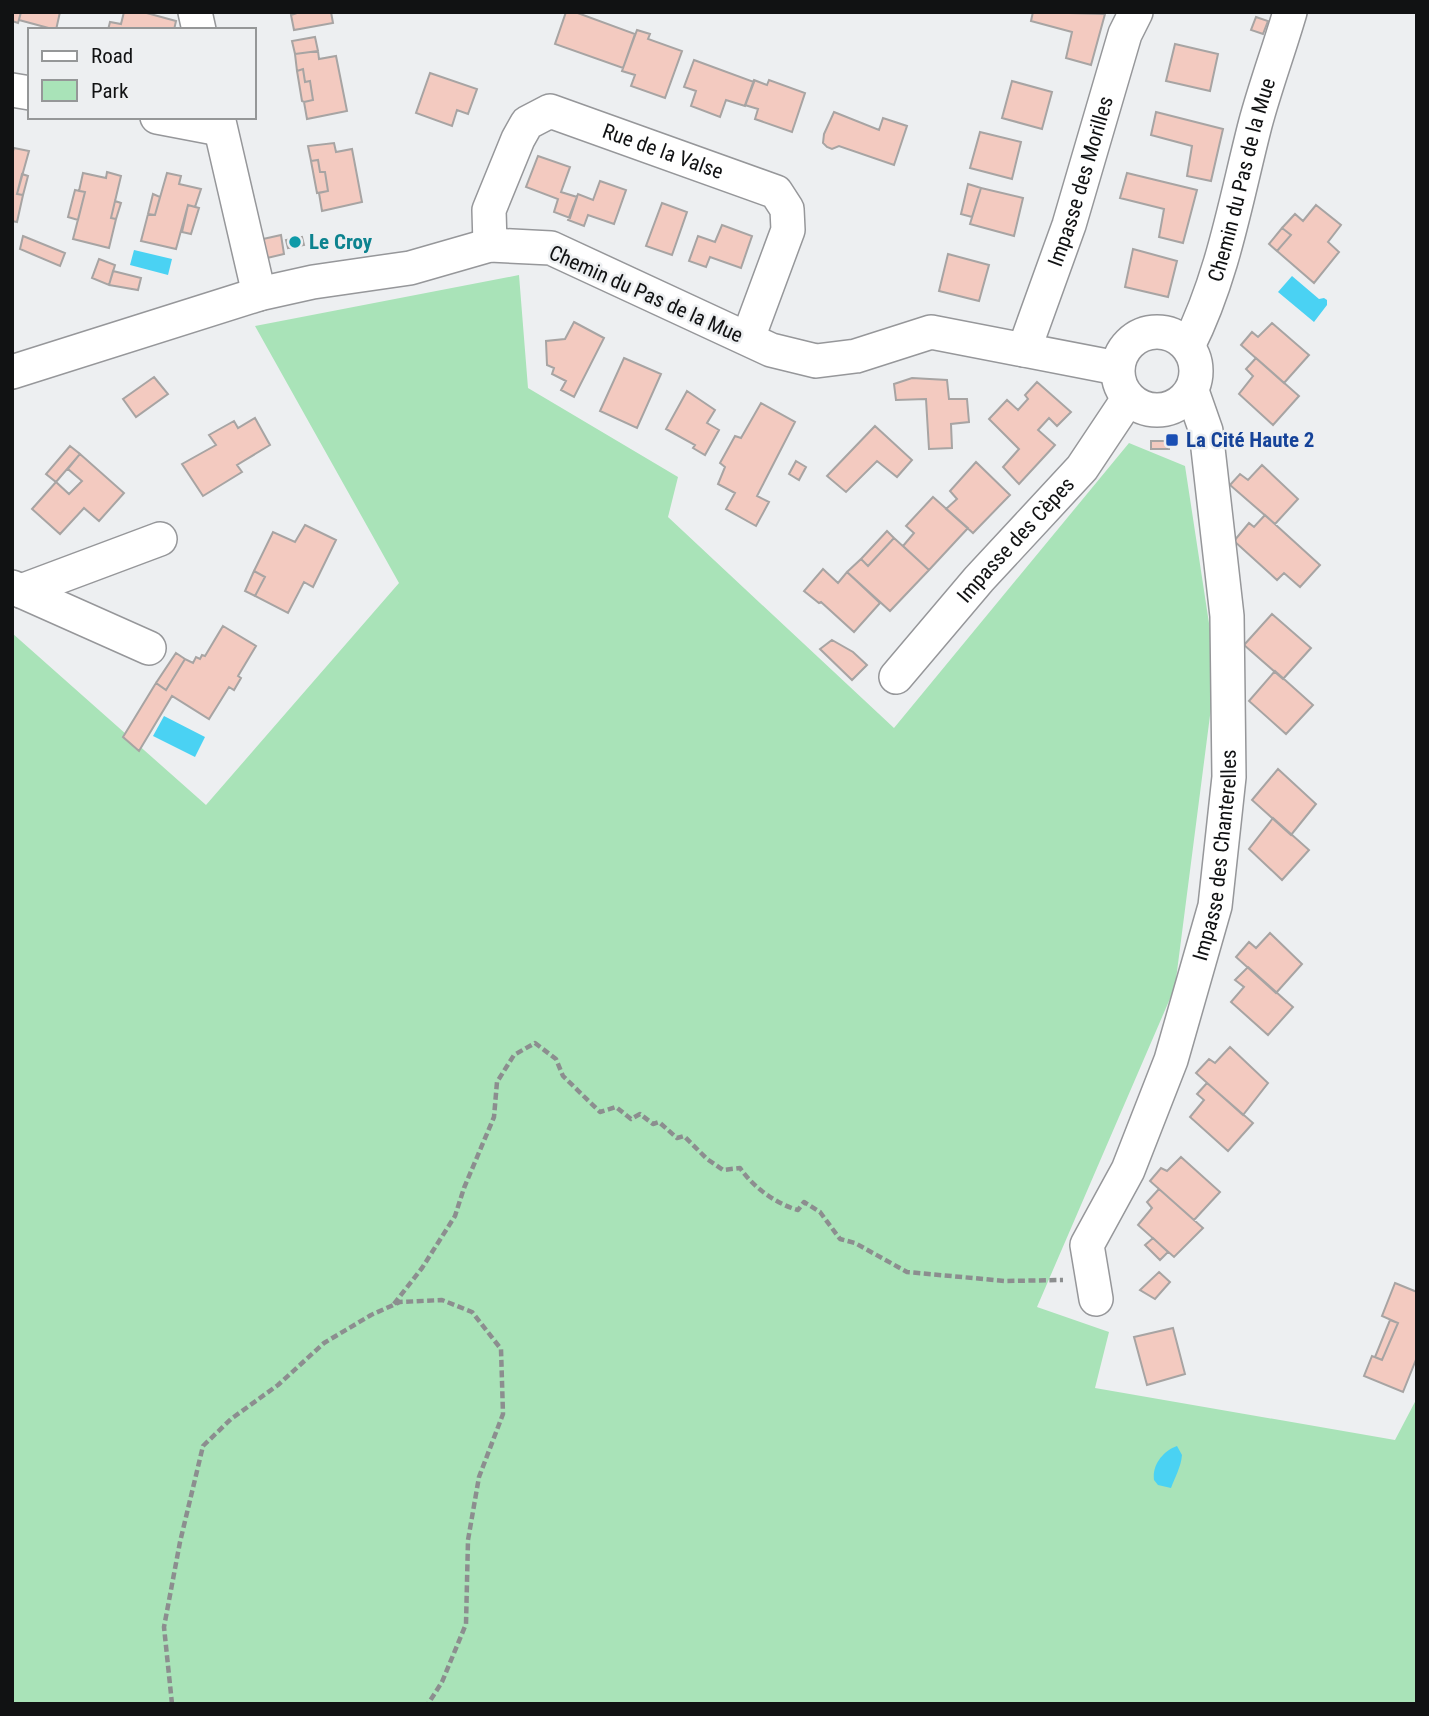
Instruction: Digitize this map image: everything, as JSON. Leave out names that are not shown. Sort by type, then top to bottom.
[{"type":"street","name":"Impasse des Morilles","points":[[1024,350],[1069,225],[1125,34],[1136,12]]},
{"type":"street","name":"Chemin du Pas de la Mue","points":[[1188,346],[1202,318],[1219,269],[1257,120],[1290,12]]},
{"type":"street","name":"Rue de la Valse","points":[[490,245],[489,210],[518,139],[527,123],[550,111],[776,192],[787,209],[788,230],[748,338]]},
{"type":"street","points":[[178,119],[219,123],[259,294]]},
{"type":"street","name":"Chemin du Pas de la Mue","points":[[12,372],[259,294],[313,282],[410,268],[490,245],[551,248],[771,350],[816,361],[856,356],[931,332],[1117,368]]},
{"type":"street","points":[[1155,331],[1176,335],[1188,346],[1197,366],[1192,391],[1179,404],[1149,411],[1128,399],[1120,387],[1117,368],[1120,355],[1135,337],[1155,331]]},
{"type":"street","name":"Impasse des Chanterelles","points":[[1094,1287],[1087,1245],[1128,1170],[1171,1060],[1215,906],[1229,776],[1227,616],[1206,430],[1192,391]]},
{"type":"street","name":"Impasse des Cèpes","points":[[896,677],[979,579],[1082,468],[1128,399]]},
{"type":"street","points":[[16,589],[160,539]]},
{"type":"street","points":[[16,589],[149,648]]},
{"type":"path","points":[[393,1305],[422,1268],[455,1216],[494,1117],[497,1082],[514,1055],[535,1043],[556,1059],[563,1076],[600,1112],[616,1107],[631,1119],[639,1114],[653,1124],[659,1122],[677,1138],[684,1136],[706,1159],[723,1170],[740,1168],[749,1181],[787,1207],[798,1210],[804,1202],[820,1212],[840,1239],[855,1243],[907,1272],[1005,1281],[1074,1279],[1094,1287]]},
{"type":"path","points":[[172,1704],[164,1627],[177,1554],[203,1446],[231,1419],[278,1385],[324,1343],[371,1315],[400,1302],[442,1300],[472,1312],[500,1349],[503,1414],[479,1477],[468,1540],[466,1624],[442,1682],[428,1704]]},
{"type":"green space","points":[[519,275],[528,388],[678,477],[668,517],[894,728],[1129,443],[1185,466],[1216,669],[1175,987],[1037,1307],[1109,1332],[1095,1388],[1395,1440],[1417,1398],[1417,1704],[12,1704],[12,633],[206,805],[399,583],[255,326]]},
{"type":"water","points":[[134,250],[172,259],[168,275],[130,265]]},
{"type":"water","points":[[1292,276],[1319,299],[1327,300],[1327,305],[1314,322],[1278,292]]},
{"type":"water","points":[[164,716],[205,737],[195,757],[153,736]]},
{"type":"water","points":[[1177,1446],[1182,1455],[1171,1488],[1158,1485],[1154,1480],[1157,1464],[1163,1455]]},
{"type":"building","points":[[12,12],[21,12],[18,23],[12,21]]},
{"type":"building","points":[[21,12],[60,12],[56,28],[19,20]]},
{"type":"building","points":[[124,12],[143,12],[176,21],[174,28],[108,28],[110,22],[121,24]]},
{"type":"building","points":[[300,12],[331,12],[333,23],[294,30],[291,15]]},
{"type":"building","points":[[566,12],[575,12],[635,34],[623,68],[555,44]]},
{"type":"building","points":[[1033,12],[1105,14],[1091,65],[1066,58],[1072,32],[1031,21]]},
{"type":"building","points":[[1256,17],[1268,21],[1263,34],[1251,30]]},
{"type":"building","points":[[637,30],[650,34],[648,39],[682,51],[665,98],[631,86],[635,75],[622,71]]},
{"type":"building","points":[[315,37],[318,51],[295,54],[292,41]]},
{"type":"building","points":[[1175,44],[1218,54],[1210,91],[1166,81]]},
{"type":"building","points":[[318,51],[319,59],[336,56],[347,111],[307,119],[304,102],[313,100],[310,81],[305,82],[303,69],[297,71],[295,54]]},
{"type":"building","points":[[694,60],[754,82],[745,106],[726,100],[720,117],[691,106],[696,91],[684,87]]},
{"type":"building","points":[[303,69],[305,82],[310,81],[313,100],[304,102],[297,71]]},
{"type":"building","points":[[430,73],[477,89],[468,114],[457,110],[452,126],[416,113]]},
{"type":"building","points":[[754,80],[767,85],[769,80],[805,93],[792,132],[755,119],[758,109],[745,105]]},
{"type":"building","points":[[1012,81],[1052,92],[1042,129],[1002,118]]},
{"type":"building","points":[[834,112],[879,130],[883,118],[907,126],[894,165],[839,146],[832,149],[827,147],[823,143],[824,134]]},
{"type":"building","points":[[1156,112],[1223,129],[1211,181],[1187,176],[1192,146],[1151,135]]},
{"type":"building","points":[[980,132],[1021,142],[1012,179],[970,168]]},
{"type":"building","points":[[334,143],[336,152],[352,149],[362,202],[322,211],[319,193],[328,191],[325,172],[320,172],[318,160],[311,161],[308,146]]},
{"type":"building","points":[[14,148],[29,151],[17,194],[23,195],[17,222],[12,221]]},
{"type":"building","points":[[538,156],[570,167],[561,192],[577,197],[570,218],[554,212],[558,199],[526,187]]},
{"type":"building","points":[[318,160],[320,172],[325,172],[328,191],[317,193],[311,161]]},
{"type":"building","points":[[107,172],[121,176],[111,218],[116,219],[109,248],[73,239],[85,192],[79,191],[83,173],[106,178]]},
{"type":"building","points":[[167,173],[181,176],[179,184],[201,189],[195,207],[188,205],[176,249],[141,241],[148,214],[155,215]]},
{"type":"building","points":[[1127,173],[1197,190],[1183,243],[1159,237],[1164,209],[1120,198]]},
{"type":"building","points":[[22,174],[28,176],[23,195],[17,194]]},
{"type":"building","points":[[600,181],[626,190],[614,224],[588,215],[584,226],[568,220],[578,194],[593,200]]},
{"type":"building","points":[[968,184],[981,188],[972,217],[961,214]]},
{"type":"building","points":[[981,188],[1023,198],[1014,236],[970,224]]},
{"type":"building","points":[[75,190],[85,192],[78,220],[68,217]]},
{"type":"building","points":[[153,194],[160,197],[155,215],[148,214]]},
{"type":"building","points":[[115,201],[121,203],[116,219],[111,218]]},
{"type":"building","points":[[662,203],[687,212],[672,255],[646,246]]},
{"type":"building","points":[[188,205],[199,208],[191,234],[182,232]]},
{"type":"building","points":[[1316,205],[1341,225],[1328,242],[1339,252],[1314,283],[1277,251],[1291,235],[1282,228],[1295,214],[1303,221]]},
{"type":"building","points":[[722,225],[752,236],[741,268],[710,257],[706,267],[689,261],[698,236],[715,242]]},
{"type":"building","points":[[1282,228],[1291,235],[1277,251],[1269,244]]},
{"type":"building","points":[[281,235],[284,254],[267,258],[263,239]]},
{"type":"building","points":[[23,236],[65,253],[60,266],[20,249]]},
{"type":"building","name":"Le Croy","points":[[302,237],[304,245],[288,248],[286,240]]},
{"type":"building","points":[[1133,249],[1177,261],[1168,297],[1125,287]]},
{"type":"building","points":[[948,254],[989,265],[979,301],[939,291]]},
{"type":"building","points":[[99,259],[115,265],[109,285],[92,278]]},
{"type":"building","points":[[113,271],[141,278],[138,290],[109,285]]},
{"type":"building","points":[[574,322],[604,338],[574,397],[561,390],[566,381],[552,374],[554,368],[547,365],[546,341],[565,339]]},
{"type":"building","points":[[1272,323],[1309,355],[1284,383],[1241,345],[1252,332],[1258,337]]},
{"type":"building","points":[[624,358],[661,374],[637,428],[600,411]]},
{"type":"building","points":[[1256,358],[1299,396],[1273,425],[1239,394],[1253,376],[1246,369]]},
{"type":"building","points":[[154,377],[168,394],[136,417],[123,399]]},
{"type":"building","points":[[912,378],[947,380],[949,399],[967,399],[969,422],[951,424],[952,448],[929,449],[926,399],[896,400],[894,384]]},
{"type":"building","points":[[1037,382],[1071,412],[1057,426],[1049,418],[1038,430],[1055,445],[1019,484],[1003,467],[1019,449],[989,419],[1007,400],[1018,410],[1028,399],[1025,395]]},
{"type":"building","points":[[687,391],[715,410],[707,423],[719,430],[705,455],[693,448],[695,445],[666,429]]},
{"type":"building","points":[[761,403],[795,422],[757,496],[769,502],[756,526],[726,509],[735,493],[718,484],[725,467],[720,463],[735,436],[741,438]]},
{"type":"building","points":[[255,418],[270,445],[237,465],[242,472],[203,496],[182,464],[216,445],[209,435],[234,421],[238,428]]},
{"type":"building","points":[[875,426],[912,460],[897,477],[877,461],[846,492],[827,476]]},
{"type":"building","points":[[1151,441],[1169,441],[1169,449],[1151,449]]},
{"type":"building","points":[[70,446],[80,454],[56,482],[46,474]]},
{"type":"building","points":[[80,454],[124,493],[99,521],[84,508],[60,534],[32,509],[56,482],[69,494],[82,481],[68,469]]},
{"type":"building","points":[[796,461],[806,467],[799,480],[789,474]]},
{"type":"building","points":[[976,462],[1010,495],[973,533],[946,509],[957,499],[950,491]]},
{"type":"building","points":[[1262,465],[1298,499],[1275,524],[1230,485],[1240,474],[1248,480]]},
{"type":"building","points":[[933,497],[968,528],[929,570],[903,546],[914,533],[906,526]]},
{"type":"building","points":[[1265,515],[1320,565],[1300,587],[1284,573],[1277,580],[1234,541],[1249,523],[1254,527]]},
{"type":"building","points":[[305,525],[336,540],[313,587],[304,582],[288,613],[255,596],[265,577],[254,571],[273,532],[295,542]]},
{"type":"building","points":[[887,531],[894,538],[868,566],[861,559]]},
{"type":"building","points":[[894,538],[929,570],[890,611],[847,572],[861,559],[868,566]]},
{"type":"building","points":[[823,569],[838,583],[847,572],[880,603],[854,632],[821,602],[804,591]]},
{"type":"building","points":[[254,571],[265,577],[255,596],[245,591]]},
{"type":"building","points":[[1272,614],[1311,648],[1283,679],[1244,645]]},
{"type":"building","points":[[223,626],[256,646],[238,676],[241,678],[234,690],[229,687],[209,719],[172,696],[139,751],[123,737],[156,683],[166,690],[185,659],[193,663],[196,657],[200,659],[202,655],[205,656]]},
{"type":"building","points":[[832,640],[853,652],[867,665],[852,680],[820,649]]},
{"type":"building","points":[[176,653],[185,659],[166,690],[156,683]]},
{"type":"building","points":[[1275,671],[1313,705],[1286,734],[1249,701]]},
{"type":"building","points":[[1278,769],[1316,804],[1291,835],[1252,800]]},
{"type":"building","points":[[1273,818],[1309,850],[1282,880],[1249,849]]},
{"type":"building","points":[[1270,933],[1302,964],[1276,993],[1236,957],[1249,942],[1256,948]]},
{"type":"building","points":[[1248,967],[1293,1007],[1268,1035],[1231,1002],[1244,987],[1235,980]]},
{"type":"building","points":[[1230,1047],[1268,1083],[1243,1115],[1196,1073],[1209,1059],[1215,1063]]},
{"type":"building","points":[[1207,1083],[1253,1123],[1228,1151],[1190,1117],[1204,1100],[1197,1094]]},
{"type":"building","points":[[1181,1157],[1220,1192],[1194,1220],[1150,1181],[1161,1168],[1167,1171]]},
{"type":"building","points":[[1159,1189],[1203,1228],[1174,1257],[1138,1225],[1152,1208],[1147,1202]]},
{"type":"building","points":[[1153,1238],[1168,1252],[1160,1260],[1145,1245]]},
{"type":"building","points":[[1159,1272],[1170,1282],[1155,1299],[1140,1290]]},
{"type":"building","points":[[1395,1283],[1417,1292],[1417,1357],[1403,1392],[1364,1376],[1372,1356],[1382,1360],[1398,1323],[1382,1316]]},
{"type":"building","points":[[1390,1320],[1398,1323],[1382,1360],[1375,1357]]},
{"type":"building","points":[[1173,1328],[1185,1374],[1147,1385],[1134,1337]]},
{"type":"place","name":"Le Croy","points":[[295,242]]},
{"type":"place","name":"La Cité Haute 2","points":[[1172,440]]}]
